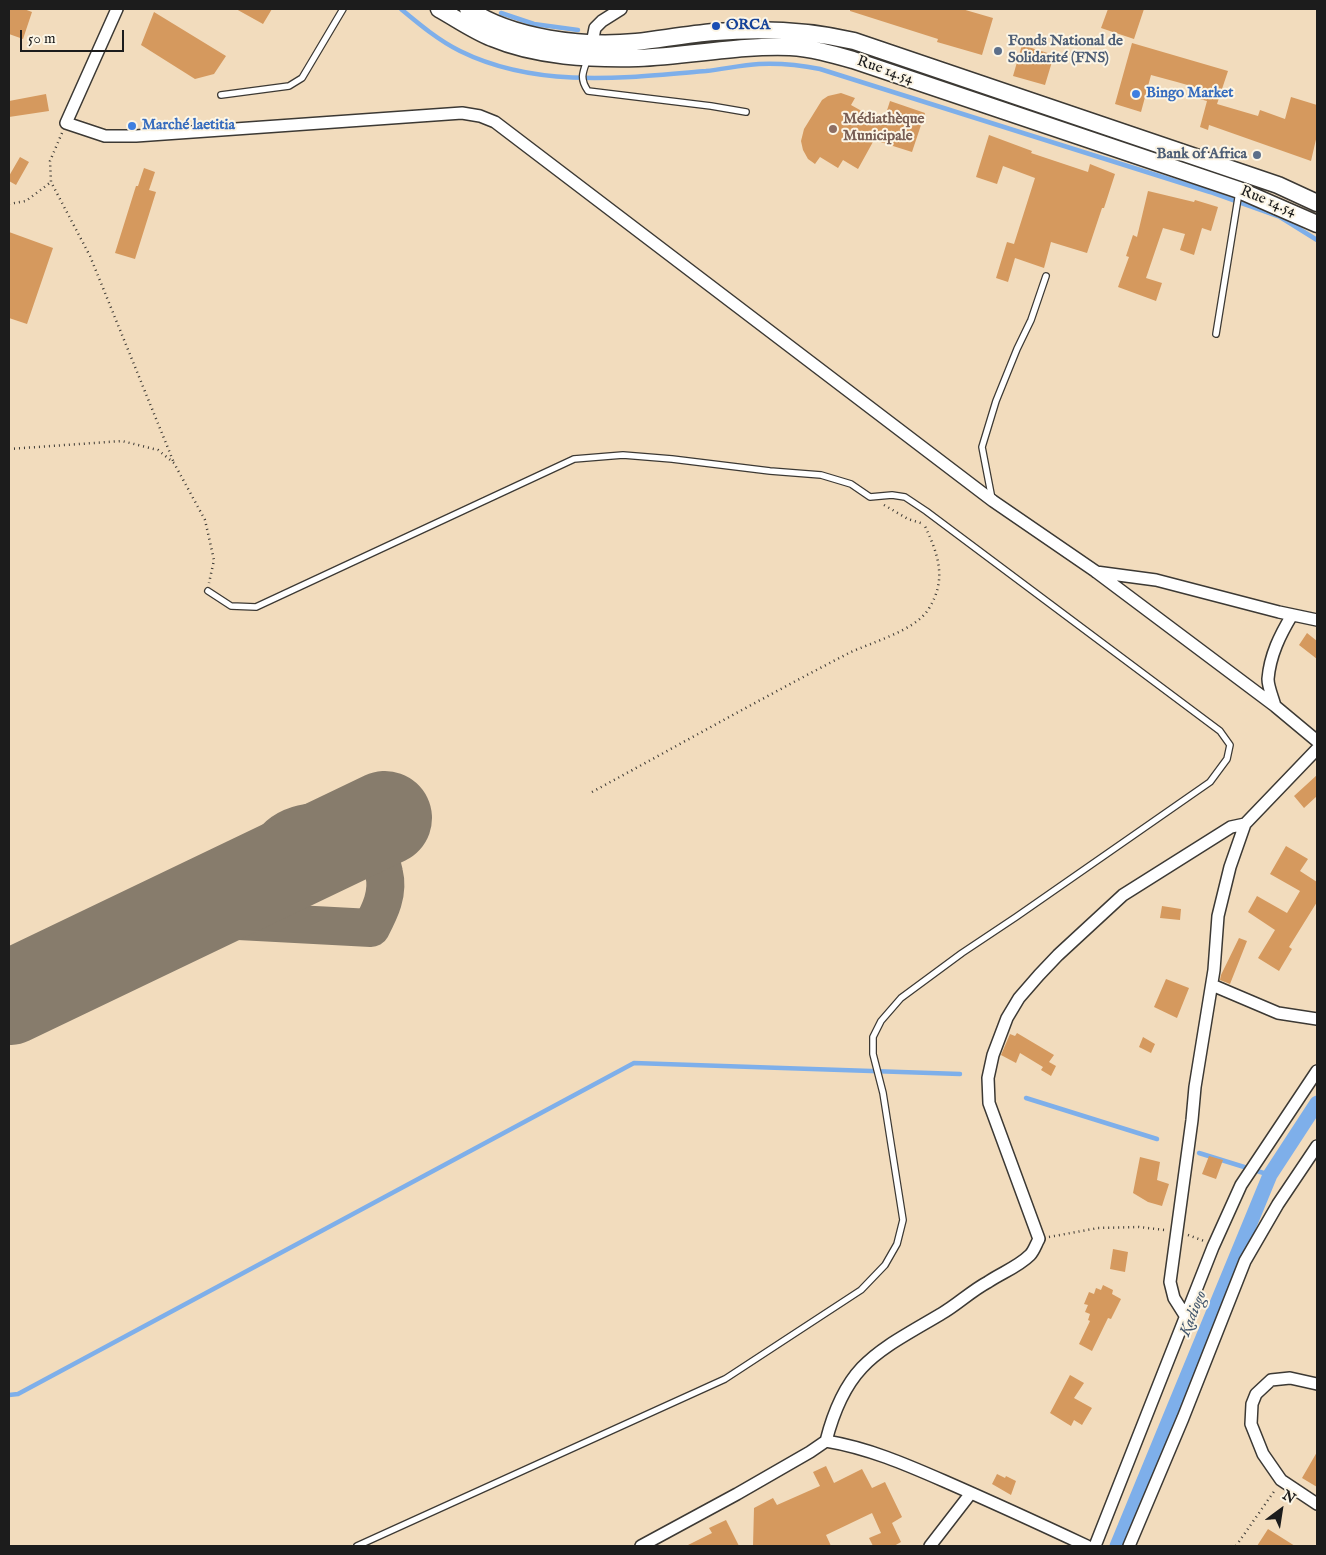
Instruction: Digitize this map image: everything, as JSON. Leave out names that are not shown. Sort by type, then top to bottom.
[{"type":"main road","name":"Rue 14.54","points":[[440,9],[480,33],[510,44],[554,54],[714,32],[756,30],[830,35],[864,44],[1297,192],[1317,203]]},
{"type":"main road","name":"Rue 14.54","points":[[468,9],[504,26],[530,34],[591,50],[640,58],[774,47],[791,47],[823,52],[853,60],[1239,190],[1317,224]]},
{"type":"main road","points":[[483,9],[504,26]]},
{"type":"street","points":[[117,9],[66,123],[105,136],[136,136],[462,113],[480,116],[495,122],[993,501],[1095,571],[1275,706],[1317,741]]},
{"type":"street","points":[[591,50],[595,28],[602,21],[621,9]]},
{"type":"street","points":[[1095,571],[1156,580],[1317,620]]},
{"type":"street","points":[[1275,706],[1268,680],[1272,656],[1278,640],[1292,615]]},
{"type":"street","points":[[1186,1317],[1174,1298],[1170,1282],[1195,1087],[1212,985],[1218,916],[1230,867],[1245,824],[1317,749]]},
{"type":"street","points":[[641,1546],[737,1494],[826,1441],[832,1418],[858,1370],[893,1341],[943,1313],[986,1282],[1012,1268],[1030,1255],[1039,1239],[990,1103],[988,1078],[993,1055],[1007,1018],[1019,998],[1045,968],[1123,895],[1231,827],[1245,824]]},
{"type":"street","points":[[1212,985],[1278,1013],[1317,1019]]},
{"type":"street","points":[[1095,1546],[1213,1247],[1241,1186],[1317,1071]]},
{"type":"street","points":[[1129,1546],[1183,1418],[1245,1260],[1278,1204],[1317,1146]]},
{"type":"street","points":[[1317,1384],[1290,1378],[1271,1380],[1256,1394],[1252,1404],[1251,1424],[1263,1454],[1282,1480],[1317,1504]]},
{"type":"street","points":[[826,1441],[851,1445],[885,1456],[1087,1546]]},
{"type":"street","points":[[930,1546],[971,1493]]},
{"type":"lane","points":[[221,96],[289,86],[302,78],[343,9]]},
{"type":"lane","points":[[591,50],[582,83],[588,91],[746,112]]},
{"type":"lane","points":[[1216,334],[1239,190]]},
{"type":"lane","points":[[993,501],[982,447],[996,401],[1031,320],[1046,276]]},
{"type":"lane","points":[[208,591],[231,606],[256,607],[574,459],[622,455],[821,475],[851,484],[870,497],[892,495],[905,497],[1220,732],[1230,745],[1227,759],[1210,782],[962,953],[901,998],[881,1021],[873,1037],[872,1054],[882,1093],[902,1220],[897,1244],[885,1265],[861,1290],[725,1379],[357,1546]]},
{"type":"path","points":[[66,123],[50,161],[51,182],[90,256],[174,463],[205,520],[214,560],[208,591]]},
{"type":"path","points":[[9,204],[26,201],[51,182]]},
{"type":"path","points":[[9,449],[122,441],[158,450],[174,463]]},
{"type":"path","points":[[870,497],[908,519],[950,529]]},
{"type":"path","points":[[592,792],[850,653],[911,625],[927,611],[936,593],[940,570],[936,549],[924,524]]},
{"type":"path","points":[[1039,1239],[1098,1228],[1139,1227],[1177,1232],[1202,1239],[1213,1247]]},
{"type":"path","points":[[1236,1546],[1282,1480]]},
{"type":"building","points":[[9,9],[24,9],[32,12],[23,39],[9,34]]},
{"type":"building","points":[[236,9],[272,9],[263,24]]},
{"type":"building","points":[[850,9],[962,9],[993,18],[982,55],[937,42],[938,39],[850,11]]},
{"type":"building","points":[[1108,9],[1144,9],[1134,39],[1101,28]]},
{"type":"building","points":[[154,12],[226,56],[214,74],[195,79],[141,45]]},
{"type":"building","points":[[1132,43],[1228,71],[1217,104],[1258,116],[1260,110],[1285,119],[1291,97],[1317,105],[1317,135],[1311,161],[1209,125],[1208,130],[1200,127],[1207,101],[1196,98],[1198,88],[1151,75],[1141,112],[1115,104]]},
{"type":"building","points":[[1022,45],[1054,55],[1045,85],[1013,76]]},
{"type":"building","points":[[841,93],[855,98],[851,105],[883,123],[890,101],[925,113],[912,152],[874,140],[858,169],[843,160],[838,168],[820,157],[815,164],[808,159],[801,141],[804,129],[822,100],[828,96]]},
{"type":"building","points":[[46,94],[49,111],[9,117],[9,101]]},
{"type":"building","points":[[989,135],[1032,151],[1031,153],[1088,172],[1090,164],[1115,174],[1087,253],[1051,242],[1044,268],[1015,258],[1008,282],[996,278],[1007,242],[1014,244],[1035,178],[1003,166],[997,184],[976,177]]},
{"type":"building","points":[[20,157],[29,162],[16,185],[9,181],[9,176]]},
{"type":"building","points":[[144,168],[155,172],[149,190],[156,192],[135,259],[115,253],[136,186],[138,186]]},
{"type":"building","points":[[1148,191],[1194,202],[1195,200],[1218,207],[1211,231],[1202,228],[1194,255],[1180,250],[1185,234],[1163,228],[1146,278],[1162,283],[1156,301],[1118,287],[1129,257],[1126,256],[1133,235],[1137,237]]},
{"type":"building","points":[[9,232],[53,248],[27,324],[9,318]]},
{"type":"building","points":[[1307,633],[1317,641],[1317,659],[1299,645]]},
{"type":"building","points":[[1317,775],[1317,796],[1304,808],[1294,796]]},
{"type":"building","points":[[1286,846],[1308,859],[1300,871],[1317,882],[1317,902],[1289,947],[1292,949],[1279,971],[1258,958],[1275,930],[1248,912],[1257,896],[1287,913],[1300,891],[1270,874]]},
{"type":"building","points":[[1162,906],[1181,909],[1180,920],[1160,918]]},
{"type":"building","points":[[1239,938],[1247,941],[1230,984],[1220,980]]},
{"type":"building","points":[[1166,979],[1189,988],[1177,1018],[1154,1007]]},
{"type":"building","points":[[1017,1033],[1054,1055],[1049,1062],[1056,1066],[1051,1076],[1041,1070],[1043,1067],[1020,1053],[1016,1063],[1001,1055],[1010,1034],[1015,1036]]},
{"type":"building","points":[[1143,1037],[1155,1044],[1151,1053],[1139,1047]]},
{"type":"building","points":[[1209,1156],[1223,1160],[1216,1179],[1202,1174]]},
{"type":"building","points":[[1140,1157],[1160,1162],[1157,1180],[1169,1184],[1162,1206],[1148,1202],[1133,1193]]},
{"type":"building","points":[[1113,1249],[1128,1252],[1125,1272],[1110,1269]]},
{"type":"building","points":[[1103,1285],[1113,1290],[1112,1294],[1121,1299],[1111,1319],[1108,1318],[1092,1351],[1079,1344],[1090,1321],[1088,1320],[1090,1314],[1085,1312],[1088,1305],[1084,1304],[1089,1292],[1094,1294],[1096,1288],[1101,1290]]},
{"type":"building","points":[[1070,1375],[1084,1383],[1074,1398],[1092,1408],[1082,1425],[1074,1420],[1071,1426],[1050,1413]]},
{"type":"building","points":[[1317,1452],[1317,1487],[1302,1478]]},
{"type":"building","points":[[826,1466],[834,1483],[862,1469],[872,1488],[885,1482],[902,1517],[892,1523],[901,1542],[894,1546],[873,1546],[869,1538],[881,1533],[872,1513],[826,1535],[831,1546],[753,1546],[754,1508],[773,1498],[777,1505],[820,1486],[813,1472]]},
{"type":"building","points":[[997,1474],[1016,1481],[1011,1495],[992,1484]]},
{"type":"building","points":[[726,1520],[739,1546],[686,1546],[712,1533],[709,1528]]},
{"type":"building","points":[[1268,1529],[1295,1546],[1257,1546]]},
{"type":"waterway","points":[[401,9],[436,37],[460,51],[489,63],[519,71],[550,76],[612,78],[767,64],[805,66],[820,69],[1210,192],[1280,217],[1317,240]]},
{"type":"waterway","points":[[501,13],[534,24],[578,30]]},
{"type":"waterway","points":[[9,1395],[18,1394],[634,1063],[960,1074]]},
{"type":"waterway","points":[[1026,1098],[1157,1139]]},
{"type":"waterway","name":"Kadiogo","points":[[1117,1546],[1270,1175],[1317,1103]]},
{"type":"waterway","points":[[1199,1153],[1270,1175]]},
{"type":"taxiway","points":[[156,928],[183,921],[201,919],[371,928],[380,908],[385,888],[384,873],[380,862],[366,840],[348,827],[326,822],[303,824],[283,832],[271,843],[254,880]]},
{"type":"runway","points":[[9,998],[385,818]]},
{"type":"place","name":"ORCA","points":[[716,26]]},
{"type":"place","name":"Fonds National de Solidarité (FNS)","points":[[998,51]]},
{"type":"place","name":"Bingo Market","points":[[1136,94]]},
{"type":"place","name":"Marché laetitia","points":[[132,126]]},
{"type":"place","name":"Médiathèque Municipale","points":[[833,129]]},
{"type":"place","name":"Bank of Africa","points":[[1257,155]]}]
